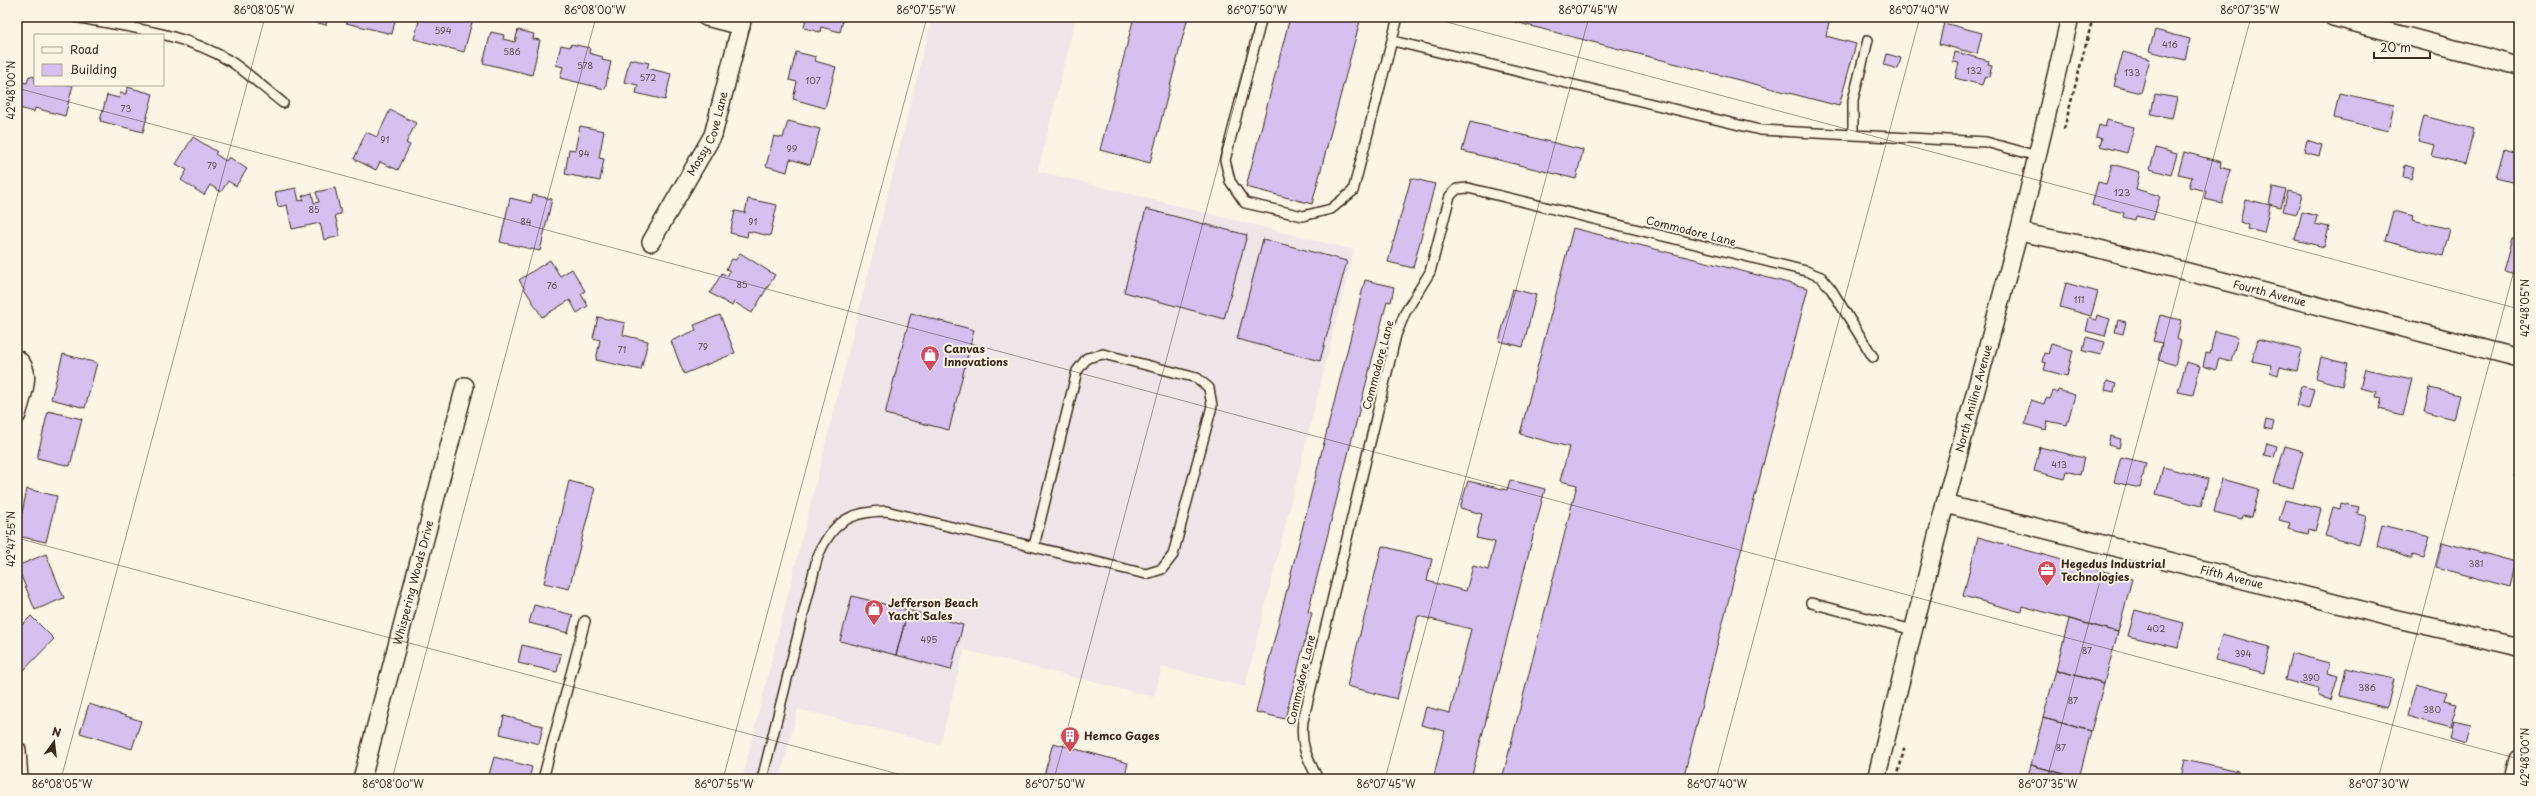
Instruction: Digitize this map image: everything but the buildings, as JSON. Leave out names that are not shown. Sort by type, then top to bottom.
[{"type":"street","points":[[706,17],[742,22]]},
{"type":"street","name":"North Aniline Avenue","points":[[1876,779],[1945,504],[2019,232],[2070,17]]},
{"type":"street","points":[[2334,17],[2519,66]]},
{"type":"street","name":"Mossy Cove Lane","points":[[651,242],[713,135],[742,22]]},
{"type":"street","name":"Fourth Avenue","points":[[2019,232],[2084,246],[2519,358]]},
{"type":"street","points":[[17,359],[25,366],[26,374],[17,415]]},
{"type":"street","name":"Whispering Woods Drive","points":[[362,779],[465,386]]},
{"type":"street","name":"Fifth Avenue","points":[[1945,504],[2386,616],[2519,647]]},
{"type":"street","points":[[17,750],[19,779]]},
{"type":"street","points":[[2514,779],[2519,759]]},
{"type":"lane","points":[[75,17],[163,34]]},
{"type":"lane","points":[[1262,17],[1225,160],[1230,181],[1245,203],[1302,216],[1331,209],[1353,191],[1393,42],[1398,17]]},
{"type":"lane","points":[[164,34],[200,47],[230,61],[283,102]]},
{"type":"lane","points":[[1853,135],[1853,100],[1868,40]]},
{"type":"lane","points":[[1393,42],[1760,130],[1986,142],[2037,156]]},
{"type":"lane","name":"Commodore Lane","points":[[1318,779],[1306,755],[1301,739],[1305,714],[1396,335],[1405,313],[1430,272],[1450,196],[1457,189],[1476,190],[1806,271],[1821,278],[1831,289],[1873,358]]},
{"type":"lane","points":[[762,779],[817,559],[822,547],[836,526],[858,514],[886,510],[1146,574],[1162,569],[1173,555],[1212,406],[1209,388],[1197,378],[1118,357],[1103,354],[1087,358],[1077,371],[1034,546]]},
{"type":"lane","points":[[1812,603],[1913,630]]},
{"type":"lane","points":[[543,779],[585,621]]},
{"type":"path","points":[[1897,779],[1905,743]]},
{"type":"shaded area","points":[[932,17],[1076,17],[1038,171],[1354,250],[1245,687],[1162,667],[1154,697],[964,650],[940,745],[798,709],[780,779],[742,779]]},
{"type":"place","name":"Canvas Innovations","points":[[930,372]]},
{"type":"place","name":"Hegedus Industrial Technologies","points":[[2047,587]]},
{"type":"place","name":"Jefferson Beach Yacht Sales","points":[[874,626]]},
{"type":"place","name":"Hemco Gages","points":[[1070,753]]}]
